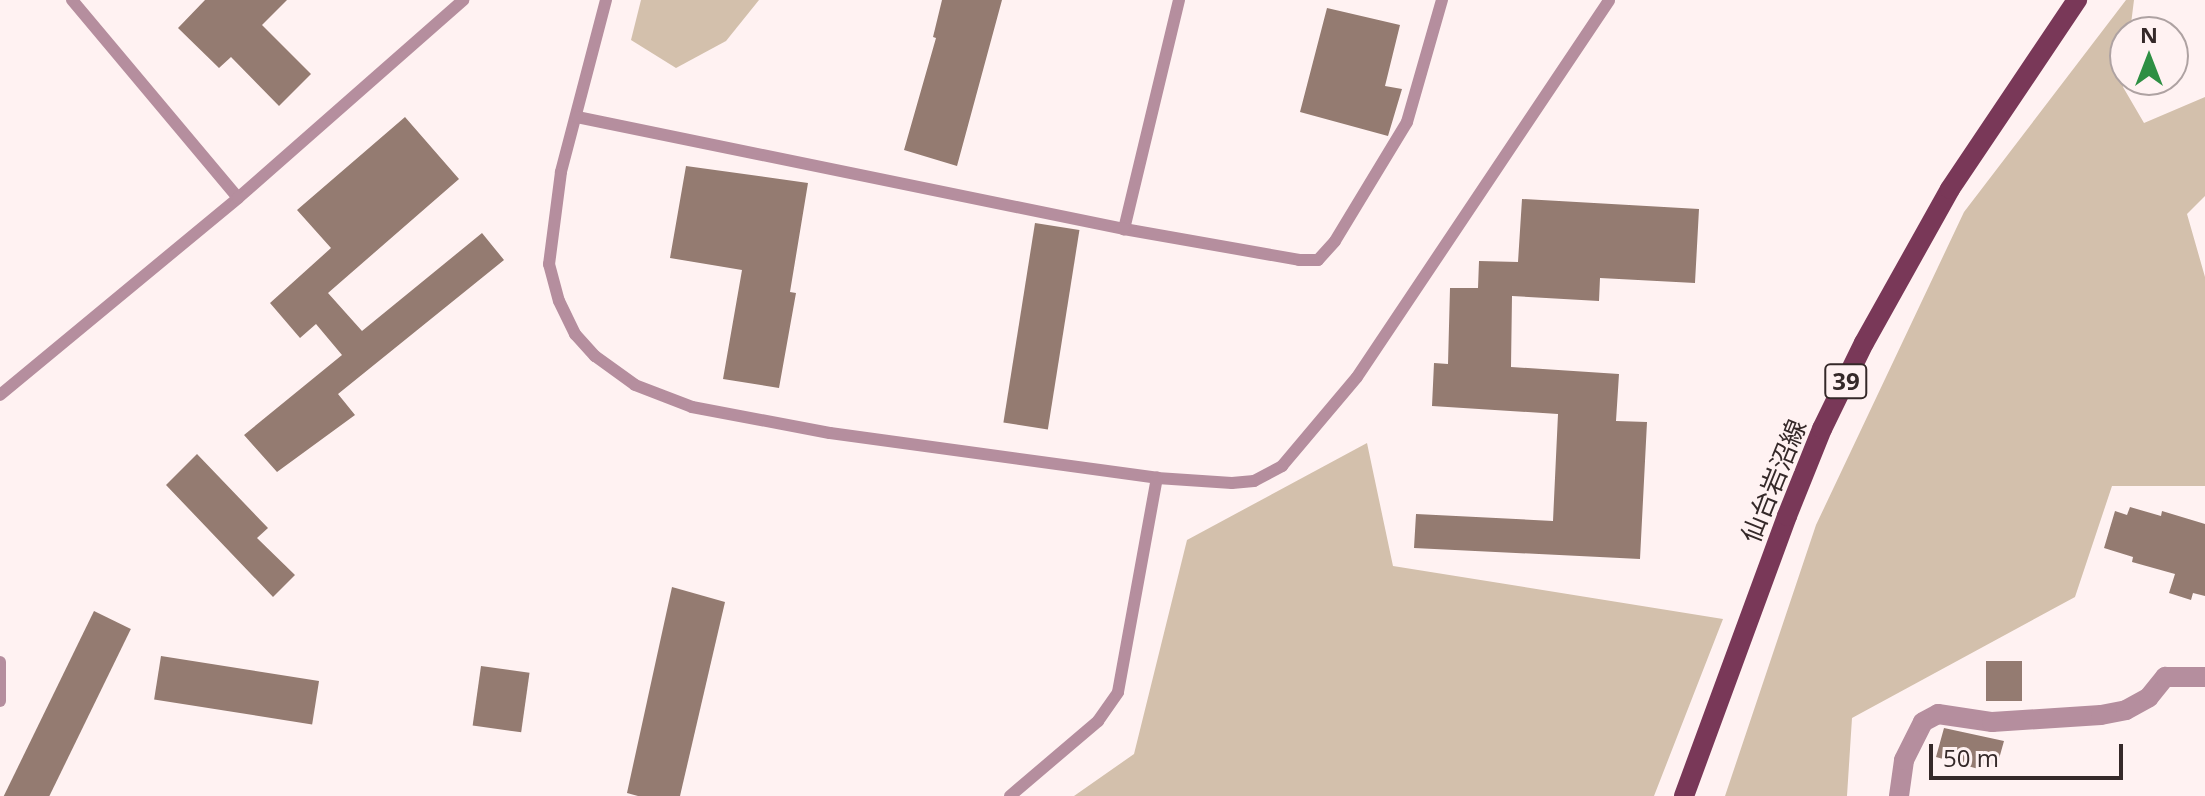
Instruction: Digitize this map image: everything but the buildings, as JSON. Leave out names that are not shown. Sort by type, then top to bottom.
[{"type":"main road","name":"仙台岩沼線","points":[[1684,796],[1787,516],[1822,429],[1864,343],[1950,189],[2077,0]]},
{"type":"street","points":[[1899,796],[1904,760],[1923,722],[1938,714],[1992,722],[2101,715],[2126,710],[2149,697],[2165,677],[2205,677]]},
{"type":"lane","points":[[72,0],[238,198]]},
{"type":"lane","points":[[0,395],[238,198],[463,0]]},
{"type":"lane","points":[[606,0],[561,172],[549,264],[559,301],[575,334],[595,356],[635,385],[692,407],[830,433],[1157,478],[1232,483],[1254,481],[1282,466],[1309,438],[1407,304],[1609,0]]},
{"type":"lane","points":[[1124,229],[1179,0]]},
{"type":"lane","points":[[577,117],[1124,229],[1299,260],[1318,260],[1335,241],[1407,122],[1442,0]]},
{"type":"lane","points":[[1010,796],[1098,721],[1118,692],[1157,478]]},
{"type":"lane","points":[[0,662],[0,701]]},
{"type":"shaded area","points":[[641,0],[759,0],[726,41],[676,68],[631,40]]},
{"type":"shaded area","points":[[2126,0],[2134,0],[2132,16],[2114,16]]},
{"type":"shaded area","points":[[2109,22],[2109,96],[2128,96],[2144,123],[2205,97],[2205,196],[2187,214],[2205,277],[2205,486],[2112,486],[2075,597],[1852,718],[1847,796],[1725,796],[1816,525],[1964,212]]},
{"type":"shaded area","points":[[1367,443],[1393,566],[1723,619],[1654,796],[1074,796],[1134,754],[1187,540]]}]
